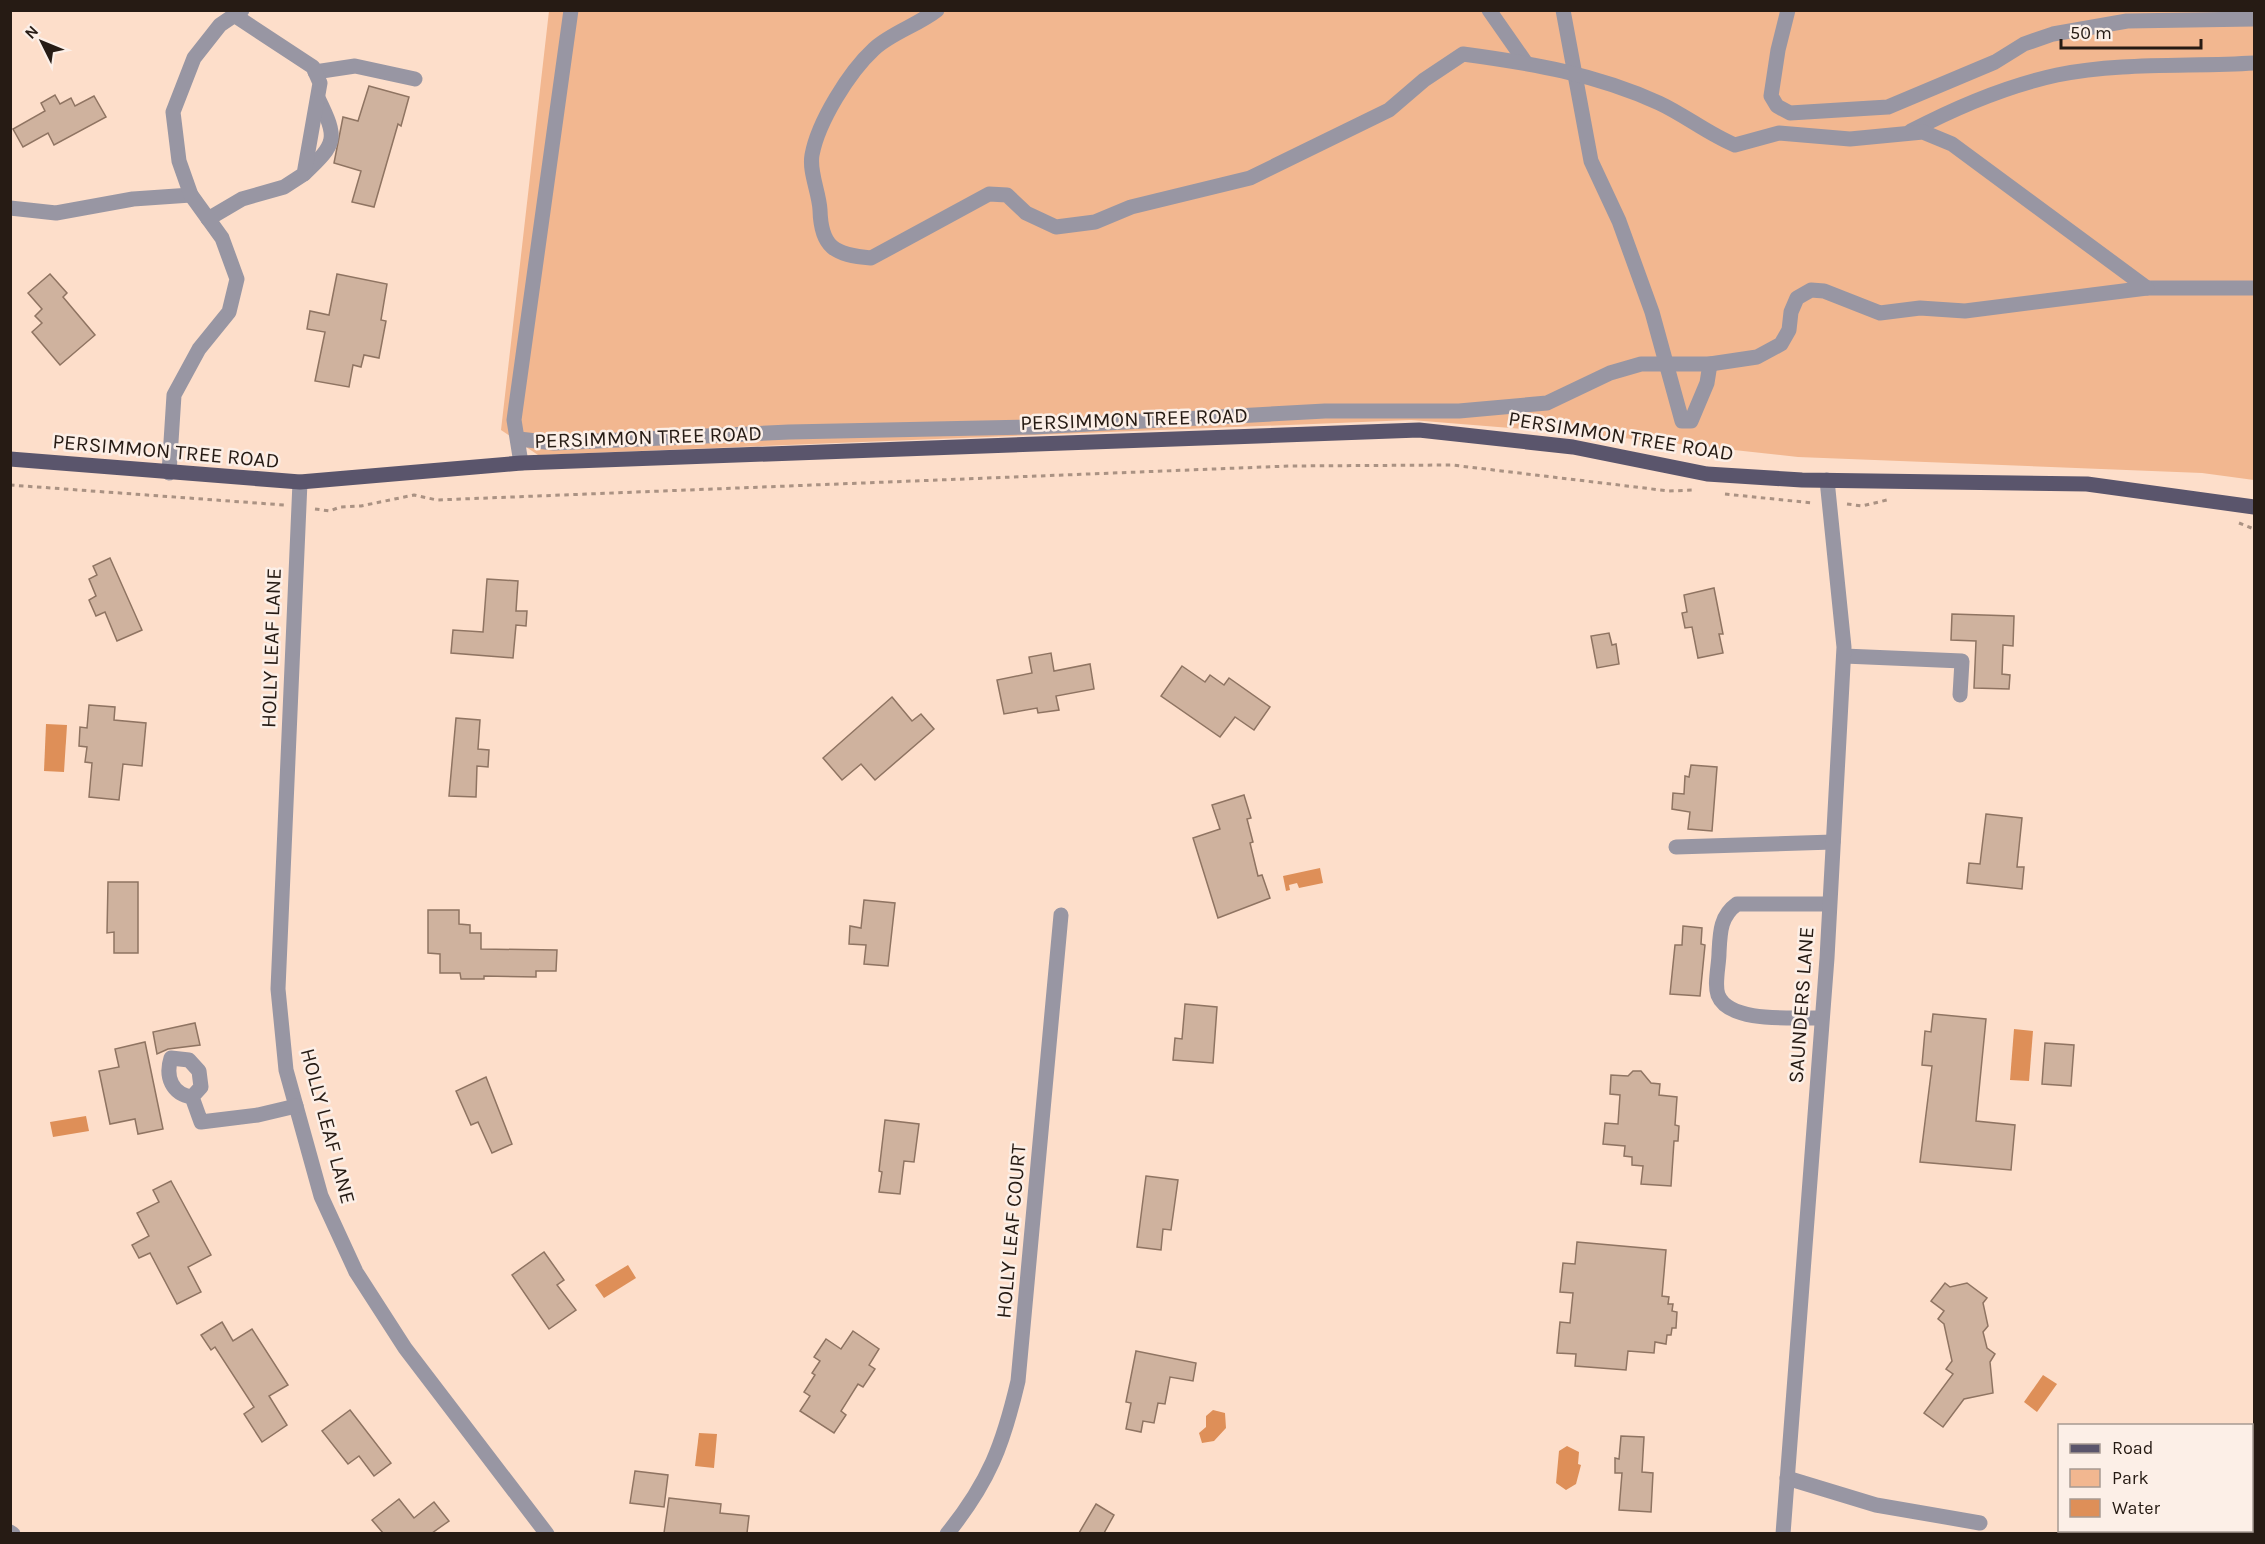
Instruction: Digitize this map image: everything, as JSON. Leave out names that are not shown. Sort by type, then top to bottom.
[{"type":"main road","name":"PERSIMMON TREE ROAD","points":[[10,459],[300,482],[521,463],[1419,429],[1573,447],[1707,474],[1827,480],[2087,484],[2254,507]]},
{"type":"street","points":[[521,463],[519,439],[514,420],[571,10]]},
{"type":"street","points":[[937,10],[875,48],[846,82],[820,130],[811,157],[820,204],[820,231],[830,247],[850,256],[871,258],[990,194],[1007,195],[1026,213],[1056,227],[1095,222],[1131,207],[1250,178],[1389,110],[1424,80],[1463,54],[1526,63],[1591,76],[1658,102],[1735,145],[1779,133],[1850,139],[1923,132],[1952,144],[2148,288]]},
{"type":"street","points":[[1489,10],[1526,63]]},
{"type":"street","points":[[1563,10],[1591,161],[1623,231],[1652,312],[1682,421],[1691,421],[1707,383],[1710,364]]},
{"type":"street","points":[[1788,10],[1778,50],[1771,96],[1777,106],[1791,113],[1888,107],[1995,62],[2024,44],[2053,34],[2127,21],[2254,19]]},
{"type":"street","points":[[169,473],[174,395],[199,349],[229,312],[237,279],[222,238],[208,219],[191,195],[179,161],[173,112],[194,58],[220,25],[238,13],[313,67],[320,83],[318,98],[332,128],[328,151],[304,174],[284,187],[242,199],[208,219]]},
{"type":"street","points":[[1905,133],[1999,91],[2058,75],[2127,68],[2254,63]]},
{"type":"street","points":[[315,72],[355,66],[415,79]]},
{"type":"street","points":[[10,208],[56,213],[133,199],[191,195]]},
{"type":"street","points":[[519,439],[554,443],[789,432],[1034,426],[1325,411],[1459,411],[1547,403],[1610,373],[1641,363],[1710,364],[1757,357],[1781,344],[1789,330],[1791,312],[1797,298],[1811,290],[1824,291],[1880,313],[1920,308],[1965,311],[2148,288],[2254,288]]},
{"type":"street","name":"SAUNDERS LANE","points":[[1783,1533],[1829,904],[1844,656],[1827,480]]},
{"type":"street","name":"HOLLY LEAF LANE","points":[[300,482],[278,989],[286,1071],[321,1196],[356,1272],[405,1348],[547,1533]]},
{"type":"street","points":[[1844,656],[1962,661],[1960,695]]},
{"type":"street","points":[[1676,848],[1833,842]]},
{"type":"street","points":[[1821,1018],[1739,1014],[1726,1007],[1717,994],[1720,931],[1726,912],[1737,904],[1829,904]]},
{"type":"street","name":"HOLLY LEAF COURT","points":[[947,1533],[976,1498],[1004,1440],[1018,1381],[1061,915]]},
{"type":"street","points":[[192,1097],[201,1122],[258,1115],[296,1106]]},
{"type":"street","points":[[1787,1478],[1876,1505],[1980,1523]]},
{"type":"path","points":[[10,485],[298,507],[325,512],[340,507],[361,506],[414,495],[430,500],[448,500],[1253,467],[1401,464],[1503,470],[1669,491],[1698,490]]},
{"type":"path","points":[[1719,493],[1797,503],[1862,506],[1894,499]]},
{"type":"path","points":[[2237,523],[2254,529]]},
{"type":"green space","points":[[549,11],[2254,11],[2254,480],[2202,473],[1798,457],[1596,435],[1411,420],[538,455],[501,430]]},
{"type":"water","points":[[46,724],[67,725],[64,772],[44,771]]},
{"type":"water","points":[[1320,868],[1323,883],[1299,888],[1297,883],[1289,885],[1290,890],[1286,891],[1283,876]]},
{"type":"water","points":[[2014,1029],[2033,1031],[2029,1081],[2010,1080]]},
{"type":"water","points":[[86,1116],[89,1131],[53,1137],[50,1122]]},
{"type":"water","points":[[628,1265],[636,1278],[604,1298],[595,1285]]},
{"type":"water","points":[[2043,1375],[2057,1384],[2037,1412],[2024,1402]]},
{"type":"water","points":[[1213,1410],[1225,1413],[1226,1428],[1214,1441],[1202,1443],[1199,1433],[1206,1427],[1206,1416]]},
{"type":"water","points":[[699,1433],[717,1434],[714,1468],[695,1466]]},
{"type":"water","points":[[1567,1446],[1579,1452],[1578,1464],[1581,1465],[1576,1484],[1566,1490],[1556,1483],[1559,1451]]},
{"type":"building","points":[[369,86],[409,97],[401,126],[398,124],[374,207],[352,202],[361,171],[334,163],[343,117],[358,121]]},
{"type":"building","points":[[55,95],[60,104],[71,98],[75,106],[94,96],[106,117],[54,145],[48,133],[23,147],[13,129],[45,111],[41,103]]},
{"type":"building","points":[[50,274],[67,293],[63,297],[95,335],[60,365],[32,332],[42,323],[35,316],[42,309],[28,293]]},
{"type":"building","points":[[337,274],[387,284],[381,320],[386,321],[379,358],[364,355],[361,367],[353,365],[349,387],[315,381],[325,332],[307,329],[310,311],[329,315]]},
{"type":"building","points":[[110,558],[142,630],[117,641],[105,612],[96,616],[89,600],[96,596],[89,579],[97,575],[93,566]]},
{"type":"building","points":[[487,579],[518,581],[516,611],[527,611],[526,626],[516,625],[513,658],[451,653],[453,630],[483,632]]},
{"type":"building","points":[[1714,588],[1723,634],[1719,634],[1723,653],[1698,658],[1692,627],[1685,628],[1682,613],[1687,612],[1684,595]]},
{"type":"building","points":[[1952,614],[2014,616],[2013,646],[2003,645],[2002,674],[2010,675],[2009,689],[1974,688],[1976,641],[1951,640]]},
{"type":"building","points":[[1609,633],[1612,645],[1616,644],[1619,664],[1597,668],[1591,636]]},
{"type":"building","points":[[1051,653],[1054,671],[1090,664],[1094,689],[1056,696],[1059,710],[1038,713],[1037,708],[1004,714],[997,680],[1032,673],[1029,657]]},
{"type":"building","points":[[1182,666],[1205,682],[1210,675],[1224,685],[1229,678],[1270,707],[1254,730],[1235,717],[1220,737],[1161,696]]},
{"type":"building","points":[[892,697],[912,721],[921,714],[934,729],[875,780],[861,764],[842,780],[823,758]]},
{"type":"building","points":[[89,705],[115,707],[114,720],[146,723],[142,766],[123,764],[119,800],[89,797],[92,763],[85,762],[87,747],[79,746],[80,727],[87,728]]},
{"type":"building","points":[[456,718],[480,720],[478,749],[489,750],[488,767],[477,766],[476,797],[449,796]]},
{"type":"building","points":[[1691,765],[1717,767],[1712,831],[1688,829],[1690,812],[1672,809],[1673,793],[1684,794],[1685,776],[1689,777]]},
{"type":"building","points":[[1244,795],[1251,818],[1247,819],[1258,876],[1262,875],[1270,898],[1218,918],[1193,838],[1220,829],[1212,805]]},
{"type":"building","points":[[1986,814],[2022,818],[2017,867],[2024,867],[2022,889],[1967,883],[1969,863],[1980,864]]},
{"type":"building","points":[[108,882],[138,882],[138,953],[114,953],[114,932],[107,933]]},
{"type":"building","points":[[864,900],[895,903],[888,966],[864,964],[866,945],[849,944],[850,926],[861,928]]},
{"type":"building","points":[[428,910],[459,910],[459,924],[470,925],[470,933],[481,933],[481,949],[557,950],[556,971],[536,971],[536,977],[484,976],[484,979],[461,979],[460,973],[440,973],[440,954],[428,953]]},
{"type":"building","points":[[1683,926],[1702,928],[1701,944],[1705,945],[1700,996],[1670,994],[1675,945],[1682,945]]},
{"type":"building","points":[[1185,1004],[1217,1007],[1213,1063],[1173,1060],[1175,1038],[1182,1039]]},
{"type":"building","points":[[1933,1014],[1986,1019],[1976,1121],[2015,1125],[2011,1170],[1920,1162],[1932,1066],[1922,1065],[1925,1031],[1931,1032]]},
{"type":"building","points":[[195,1023],[200,1045],[168,1049],[157,1054],[153,1032]]},
{"type":"building","points":[[145,1042],[163,1129],[138,1134],[135,1119],[110,1124],[99,1071],[119,1067],[115,1049]]},
{"type":"building","points":[[2045,1043],[2074,1045],[2071,1086],[2042,1084]]},
{"type":"building","points":[[1633,1071],[1641,1071],[1651,1083],[1660,1084],[1659,1095],[1677,1097],[1675,1125],[1679,1126],[1678,1141],[1674,1141],[1671,1186],[1641,1184],[1643,1166],[1632,1165],[1632,1157],[1624,1156],[1625,1146],[1603,1144],[1605,1123],[1618,1124],[1620,1095],[1610,1094],[1611,1075],[1628,1076]]},
{"type":"building","points":[[486,1077],[512,1144],[492,1153],[478,1122],[471,1125],[456,1091]]},
{"type":"building","points":[[885,1120],[919,1124],[914,1162],[904,1161],[900,1194],[879,1192]]},
{"type":"building","points":[[1146,1176],[1178,1180],[1171,1230],[1163,1229],[1161,1250],[1137,1247]]},
{"type":"building","points":[[171,1181],[211,1255],[188,1267],[201,1292],[177,1304],[150,1253],[139,1258],[132,1245],[149,1236],[137,1213],[159,1202],[153,1190]]},
{"type":"building","points":[[1577,1242],[1666,1250],[1662,1296],[1669,1297],[1668,1304],[1673,1304],[1672,1311],[1677,1312],[1676,1328],[1672,1328],[1671,1335],[1667,1335],[1666,1344],[1655,1342],[1654,1353],[1628,1351],[1626,1370],[1575,1366],[1576,1354],[1557,1353],[1560,1322],[1570,1323],[1573,1293],[1560,1292],[1563,1263],[1575,1264]]},
{"type":"building","points":[[544,1252],[564,1280],[557,1285],[576,1310],[549,1329],[512,1275]]},
{"type":"building","points":[[1945,1283],[1950,1287],[1967,1283],[1987,1298],[1983,1303],[1988,1326],[1983,1332],[1987,1348],[1995,1354],[1990,1362],[1993,1393],[1964,1399],[1943,1427],[1924,1413],[1953,1374],[1946,1369],[1952,1361],[1944,1324],[1938,1319],[1944,1311],[1931,1301]]},
{"type":"building","points":[[222,1322],[233,1341],[252,1329],[288,1385],[269,1396],[287,1425],[262,1442],[244,1414],[254,1407],[215,1347],[211,1350],[201,1335]]},
{"type":"building","points":[[853,1331],[879,1349],[869,1365],[875,1369],[863,1387],[858,1384],[841,1411],[846,1415],[834,1433],[800,1411],[810,1396],[804,1392],[815,1375],[812,1373],[820,1361],[814,1357],[826,1339],[841,1349]]},
{"type":"building","points":[[1136,1351],[1196,1363],[1193,1381],[1170,1377],[1165,1404],[1158,1403],[1154,1423],[1143,1421],[1141,1432],[1126,1429],[1131,1403],[1126,1402]]},
{"type":"building","points":[[350,1410],[391,1463],[374,1476],[359,1456],[348,1464],[322,1431]]},
{"type":"building","points":[[1621,1436],[1644,1437],[1642,1472],[1653,1473],[1651,1512],[1619,1510],[1622,1473],[1615,1473],[1615,1458],[1619,1459]]},
{"type":"building","points":[[635,1471],[668,1475],[664,1507],[630,1503]]},
{"type":"building","points":[[669,1498],[721,1504],[720,1513],[749,1516],[747,1533],[664,1533]]},
{"type":"building","points":[[399,1499],[414,1518],[434,1502],[449,1521],[432,1533],[383,1533],[372,1520]]},
{"type":"building","points":[[1096,1504],[1114,1515],[1104,1533],[1079,1533]]}]
